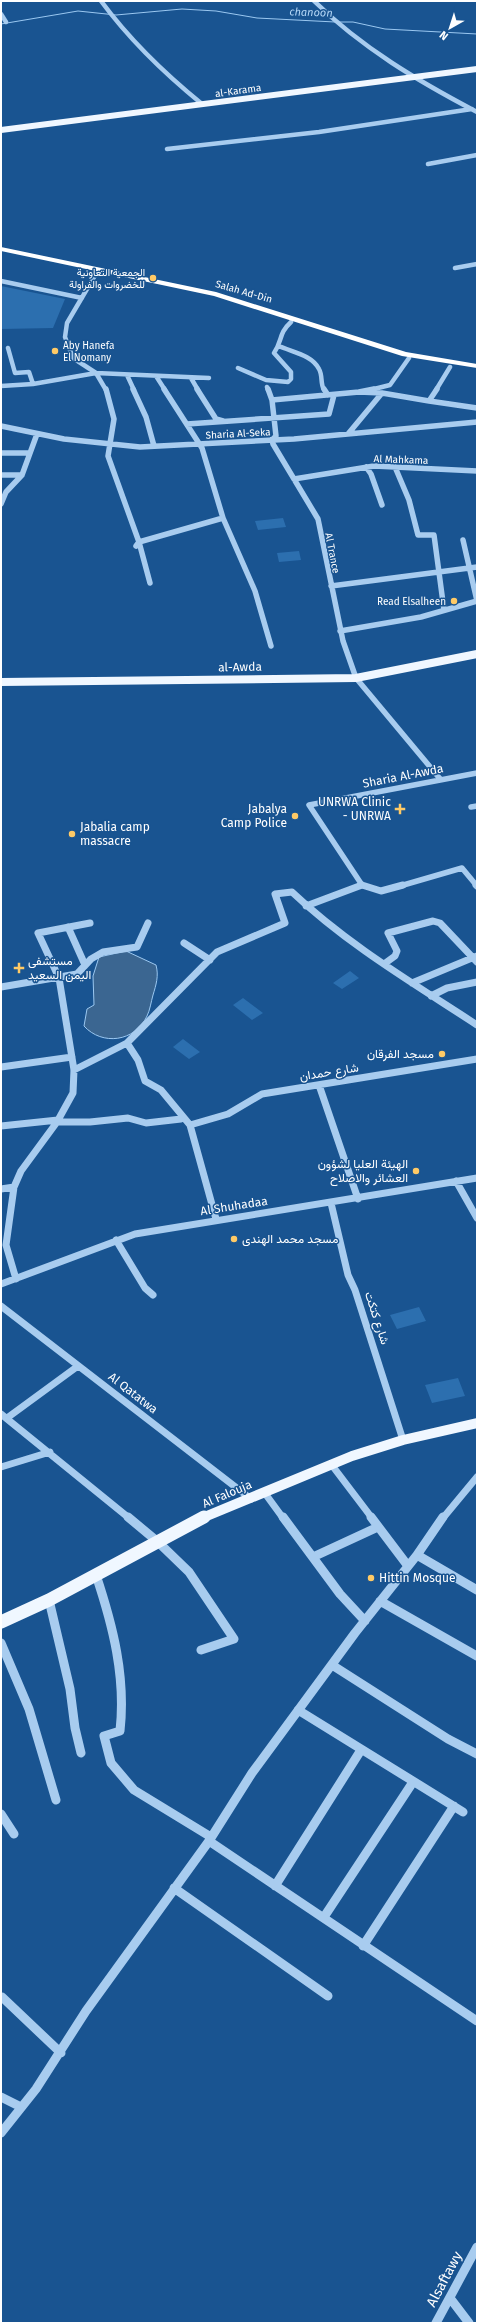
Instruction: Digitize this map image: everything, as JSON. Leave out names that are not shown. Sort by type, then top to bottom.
[{"type":"highway","name":"Salah Ad-Din","points":[[1,249],[216,294],[393,350],[477,366]]},
{"type":"highway","name":"Salah Ad-Din","points":[[1,253],[97,272],[215,299],[409,358],[450,367],[477,370]]},
{"type":"main road","name":"al-Karama","points":[[1,130],[477,69]]},
{"type":"main road","name":"al-Awda","points":[[1,682],[356,678],[477,654]]},
{"type":"main road","name":"Al Falouja","points":[[1,1622],[49,1600],[206,1516],[251,1499],[264,1492],[331,1464],[403,1440],[477,1423]]},
{"type":"street","points":[[101,1],[112,15],[181,87],[202,104]]},
{"type":"street","points":[[314,1],[337,23],[414,77],[477,112]]},
{"type":"street","points":[[1,14],[6,22]]},
{"type":"street","points":[[167,149],[319,132],[472,110]]},
{"type":"street","points":[[428,164],[477,155]]},
{"type":"street","points":[[456,268],[477,264]]},
{"type":"street","points":[[97,272],[68,323],[65,337],[74,358],[96,373],[106,388],[114,419],[111,445],[108,456],[150,583]]},
{"type":"street","points":[[1,281],[82,298]]},
{"type":"street","points":[[238,368],[266,380],[288,382],[291,379],[291,372],[274,353],[279,346],[282,330],[291,322]]},
{"type":"street","points":[[187,424],[330,414],[331,395],[322,386],[324,375],[320,367],[307,358],[279,346]]},
{"type":"street","points":[[8,348],[15,373],[29,372],[33,384]]},
{"type":"street","points":[[272,400],[359,392],[390,385],[409,358]]},
{"type":"street","points":[[429,401],[450,367]]},
{"type":"street","points":[[1,386],[33,384],[96,373],[208,378]]},
{"type":"street","points":[[127,375],[146,417],[154,446]]},
{"type":"street","points":[[156,376],[202,448],[222,518],[255,591],[271,646]]},
{"type":"street","points":[[191,378],[216,419],[227,422]]},
{"type":"street","points":[[268,387],[275,418],[276,436],[272,440]]},
{"type":"street","points":[[359,392],[382,393],[477,408]]},
{"type":"street","points":[[348,434],[356,422],[382,393]]},
{"type":"street","name":"Sharia Al-Seka","points":[[1,426],[37,434],[111,445],[154,446],[272,440],[477,422]]},
{"type":"street","points":[[1,504],[4,492],[22,475],[37,434]]},
{"type":"street","name":"Al Trance","points":[[272,440],[318,519],[340,630],[346,653],[356,678],[441,780]]},
{"type":"street","points":[[1,453],[30,453]]},
{"type":"street","points":[[294,479],[366,467]]},
{"type":"street","name":"Al Mahkama","points":[[366,467],[477,471]]},
{"type":"street","name":"Al Mahkama","points":[[366,467],[371,474],[382,505]]},
{"type":"street","points":[[395,467],[409,500],[418,535],[434,536],[440,571],[444,610]]},
{"type":"street","points":[[1,475],[22,475]]},
{"type":"street","points":[[137,544],[222,518]]},
{"type":"street","points":[[340,630],[421,617],[477,601],[467,568],[463,540]]},
{"type":"street","points":[[331,586],[477,567]]},
{"type":"street","name":"Sharia Al-Awda","points":[[362,885],[309,805],[477,773]]},
{"type":"street","points":[[306,906],[362,885],[381,891],[462,868],[477,886]]},
{"type":"street","points":[[74,1070],[127,1043],[217,952],[285,923],[275,894],[292,892],[306,906],[384,964],[477,1025]]},
{"type":"street","points":[[384,964],[395,956],[397,951],[388,933],[433,921],[440,923],[474,956],[477,962]]},
{"type":"street","points":[[16,1278],[6,1245],[14,1187],[21,1171],[57,1121],[73,1093],[74,1070],[59,978],[38,933],[90,923]]},
{"type":"street","points":[[1,987],[77,974],[85,965],[104,950],[137,947],[148,923]]},
{"type":"street","points":[[68,927],[85,965]]},
{"type":"street","points":[[184,943],[210,960]]},
{"type":"street","points":[[412,983],[474,956]]},
{"type":"street","points":[[431,996],[447,988],[477,982]]},
{"type":"street","points":[[127,1043],[138,1060],[145,1081],[156,1084],[165,1091],[176,1107],[181,1119],[190,1125],[216,1219]]},
{"type":"street","points":[[1,1067],[72,1057]]},
{"type":"street","name":"شارع حمدان","points":[[190,1125],[209,1121],[242,1109],[262,1094],[477,1059]]},
{"type":"street","points":[[319,1085],[358,1199]]},
{"type":"street","points":[[1,1126],[57,1121],[90,1122],[128,1118],[146,1123],[181,1119]]},
{"type":"street","name":"Al Shuhadaa","points":[[1,1284],[135,1234],[216,1219],[358,1199],[477,1178]]},
{"type":"street","points":[[456,1182],[477,1218]]},
{"type":"street","points":[[1,1189],[14,1187]]},
{"type":"street","name":"شارع كتكت","points":[[331,1203],[348,1275],[357,1296],[403,1440]]},
{"type":"street","points":[[116,1240],[145,1288],[153,1295]]},
{"type":"street","name":"Al Qatatwa","points":[[1,1306],[251,1499]]},
{"type":"street","points":[[78,1366],[4,1416],[50,1452],[158,1542],[189,1572],[234,1639],[201,1650]]},
{"type":"street","points":[[1,1468],[50,1452]]},
{"type":"street","points":[[331,1464],[408,1566]]},
{"type":"street","points":[[1,2133],[61,2054],[86,2011],[210,1839],[252,1773],[380,1601],[417,1555],[451,1506],[477,1477]]},
{"type":"street","points":[[264,1492],[340,1594],[365,1621]]},
{"type":"street","points":[[313,1557],[378,1527]]},
{"type":"street","points":[[417,1555],[477,1590]]},
{"type":"street","points":[[96,1575],[108,1610],[123,1705],[120,1731],[104,1736],[110,1763],[134,1790],[210,1839],[275,1886],[324,1917],[363,1946],[477,2021]]},
{"type":"street","points":[[49,1600],[70,1689],[75,1728],[81,1753]]},
{"type":"street","points":[[380,1601],[477,1656]]},
{"type":"street","points":[[1,1643],[29,1709],[56,1800]]},
{"type":"street","points":[[332,1665],[448,1739],[477,1754]]},
{"type":"street","points":[[298,1710],[463,1812]]},
{"type":"street","points":[[275,1886],[361,1750]]},
{"type":"street","points":[[324,1917],[413,1782]]},
{"type":"street","points":[[363,1946],[454,1806]]},
{"type":"street","points":[[1,1814],[14,1834]]},
{"type":"street","points":[[174,1888],[328,1996]]},
{"type":"street","points":[[2,1997],[61,2054]]},
{"type":"street","points":[[1,2097],[21,2107]]},
{"type":"street","name":"Alsaftawy","points":[[436,2323],[477,2247]]},
{"type":"street","points":[[450,2298],[469,2323]]},
{"type":"shaded area","points":[[1,286],[65,299],[53,328],[1,329]]},
{"type":"shaded area","points":[[283,518],[286,527],[258,530],[255,521]]},
{"type":"shaded area","points":[[299,551],[301,560],[279,562],[277,553]]},
{"type":"shaded area","points":[[126,951],[156,965],[157,980],[149,1011],[142,1025],[127,1036],[118,1038],[100,1037],[84,1026],[87,1009],[94,1005],[93,976],[99,957]]},
{"type":"shaded area","points":[[350,971],[359,978],[342,989],[333,983]]},
{"type":"shaded area","points":[[243,998],[263,1013],[252,1020],[233,1005]]},
{"type":"shaded area","points":[[183,1039],[200,1052],[189,1059],[173,1047]]},
{"type":"shaded area","points":[[419,1307],[426,1321],[397,1329],[390,1315]]},
{"type":"shaded area","points":[[458,1378],[465,1396],[432,1403],[425,1385]]},
{"type":"waterway","name":"chanoon","points":[[1,24],[78,11],[116,15],[182,9],[216,11],[257,18],[335,22]]},
{"type":"waterway","name":"chanoon","points":[[339,22],[353,22],[385,29],[477,34]]},
{"type":"place","name":"الجمعية التعاونية للخضروات والفراولة","points":[[153,278]]},
{"type":"place","name":"Aby Hanefa El Nomany","points":[[55,351]]},
{"type":"place","name":"Read Elsalheen","points":[[454,601]]},
{"type":"place","name":"UNRWA Clinic - UNRWA","points":[[400,809]]},
{"type":"place","name":"Jabalya Camp Police","points":[[295,816]]},
{"type":"place","name":"Jabalia camp massacre","points":[[72,834]]},
{"type":"place","name":"مستشفى اليمن السعيد","points":[[19,968]]},
{"type":"place","name":"مسجد الفرقان","points":[[442,1054]]},
{"type":"place","name":"الهيئة العليا لشؤون العشائر والاصلاح","points":[[416,1171]]},
{"type":"place","name":"مسجد محمد الهندى","points":[[234,1239]]},
{"type":"place","name":"Hittin Mosque","points":[[371,1578]]}]
